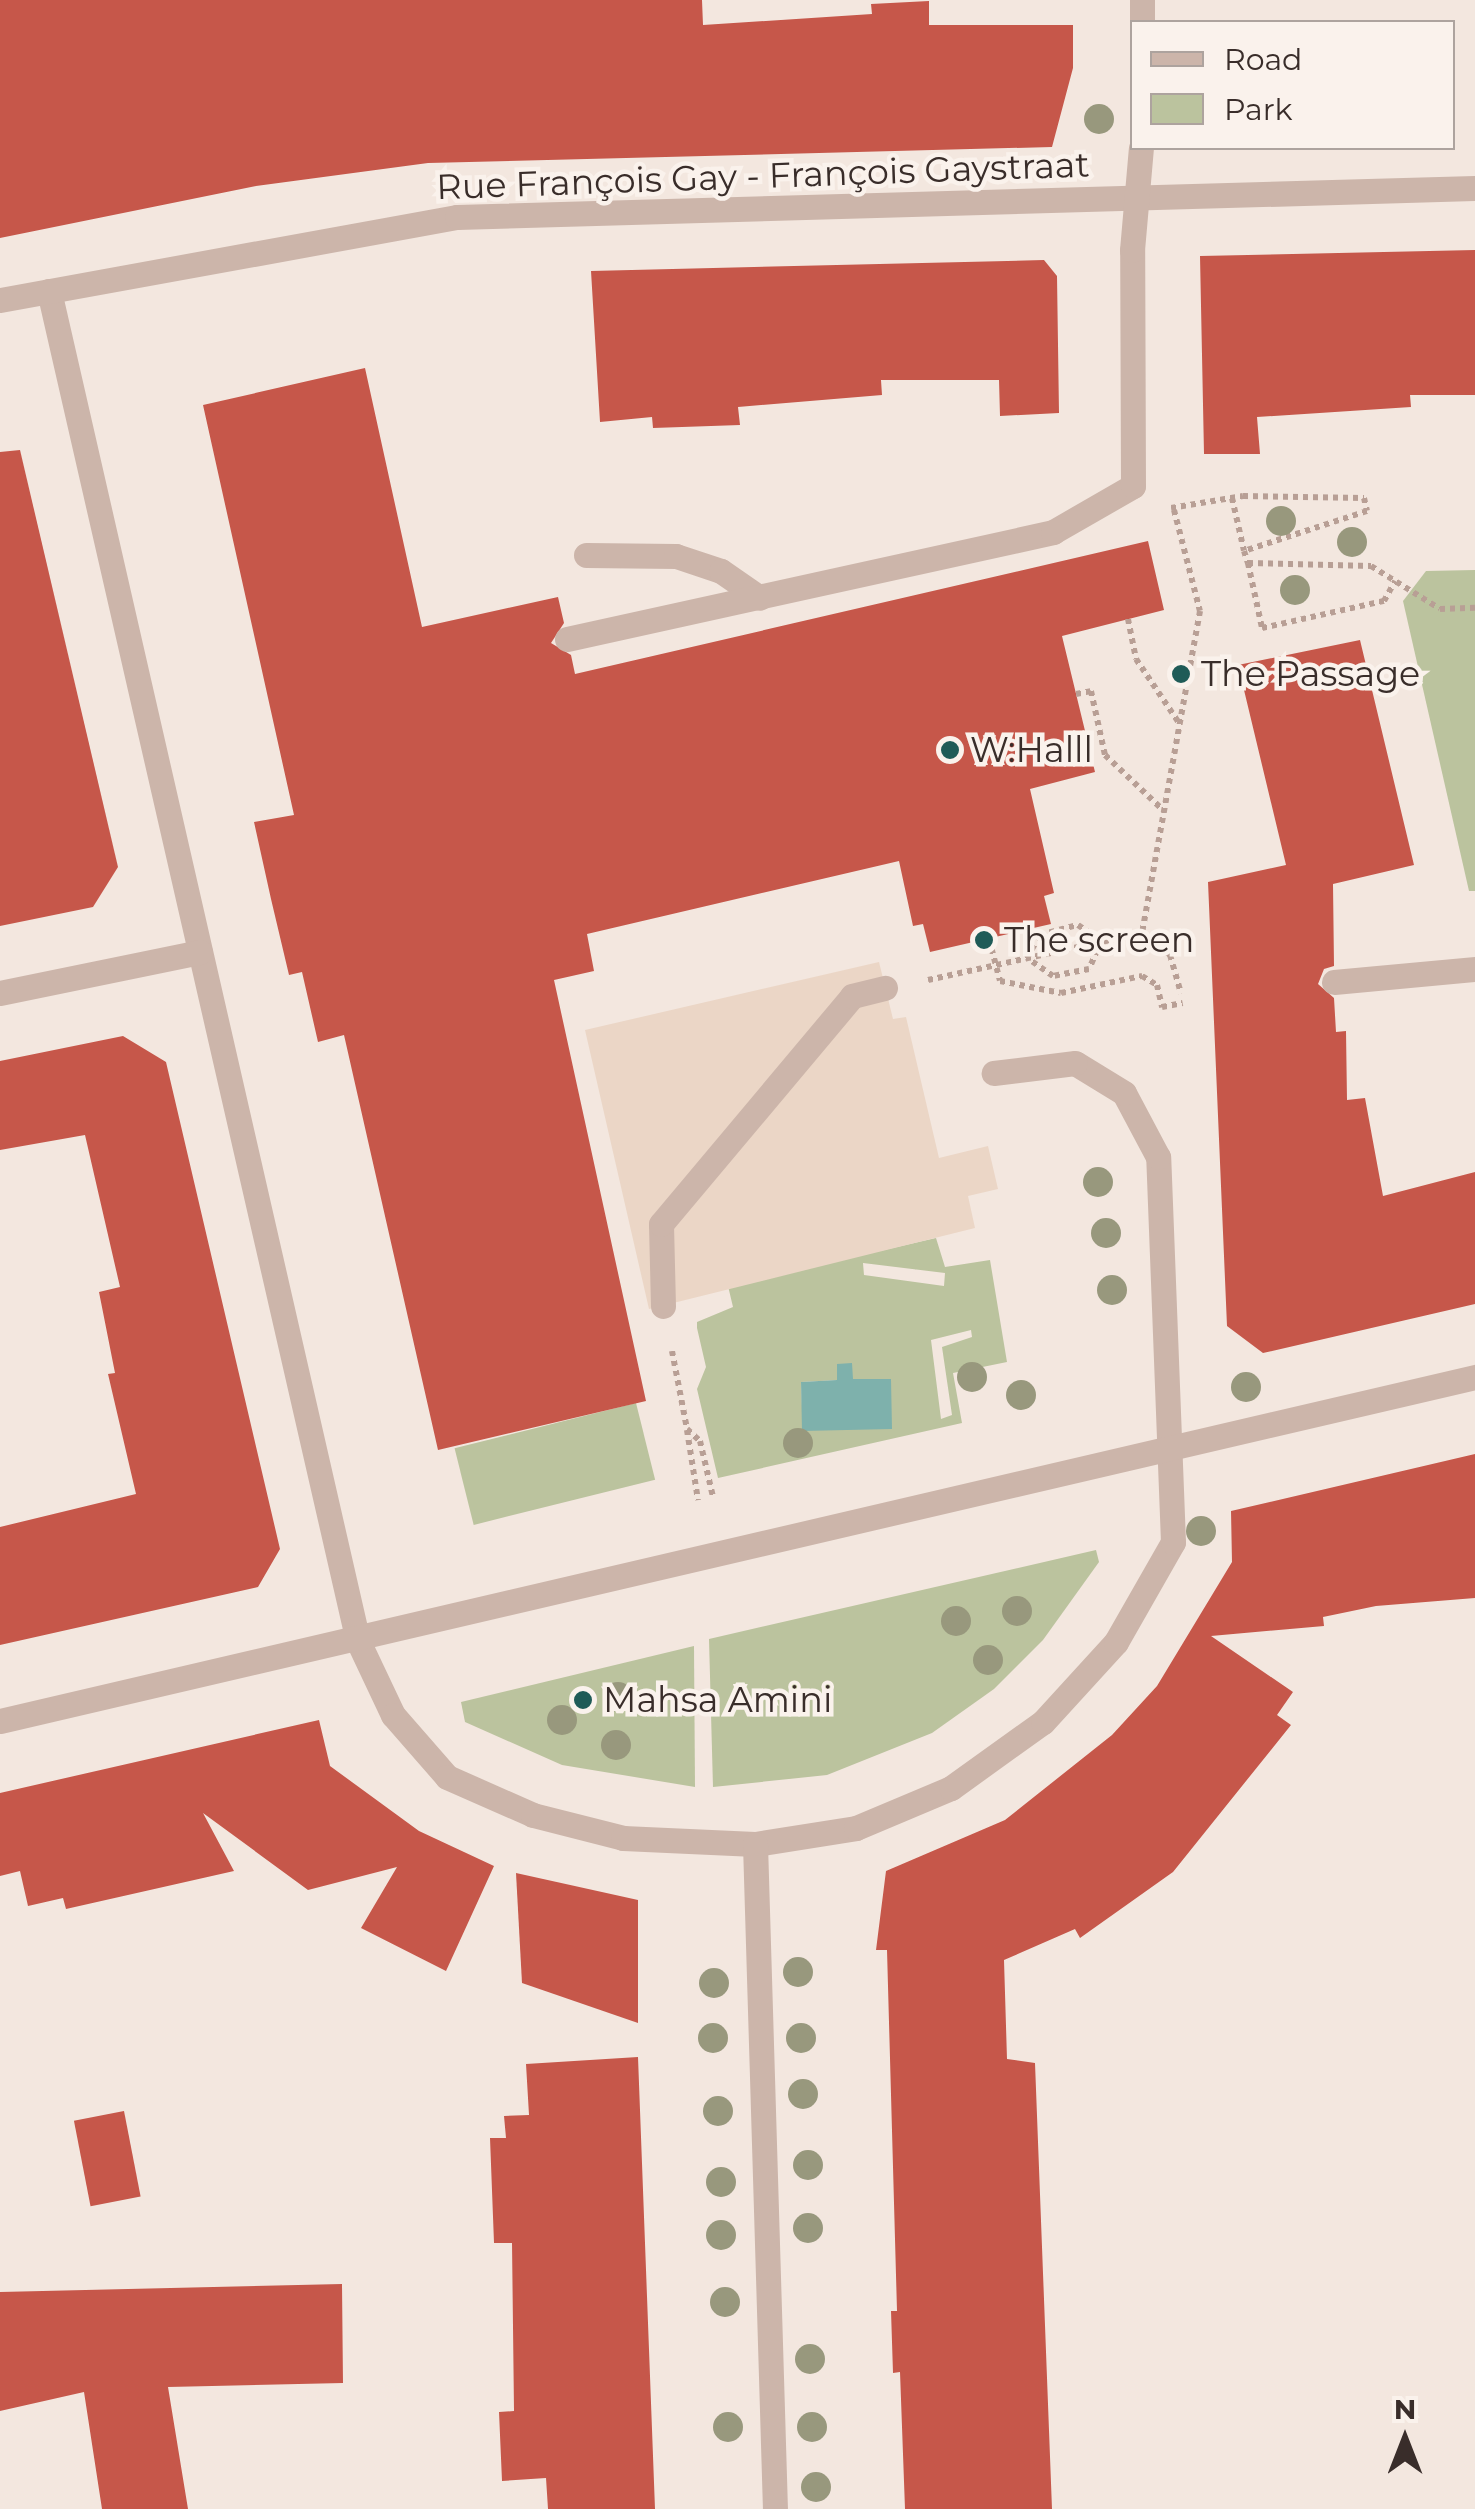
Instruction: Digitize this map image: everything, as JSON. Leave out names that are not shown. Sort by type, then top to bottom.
[{"type":"street","points":[[567,638],[1053,532],[1133,486],[1134,198],[1141,150]]},
{"type":"street","name":"Rue François Gay - François Gaystraat","points":[[0,300],[457,217],[1475,188]]},
{"type":"street","points":[[49,291],[358,1641],[393,1715],[448,1777],[533,1814],[624,1838],[756,1844],[856,1828],[951,1788],[1043,1722],[1116,1642],[1173,1542],[1166,1447],[1158,1157],[1124,1093],[1075,1063],[994,1072]]},
{"type":"street","points":[[586,555],[676,556],[721,571],[760,598]]},
{"type":"street","points":[[0,993],[200,952]]},
{"type":"street","points":[[1334,982],[1475,969]]},
{"type":"street","points":[[666,1318],[661,1224],[852,996],[886,988]]},
{"type":"street","points":[[0,1721],[358,1641],[1475,1377]]},
{"type":"street","points":[[756,1844],[774,2509]]},
{"type":"path","points":[[1232,498],[1262,628],[1384,601],[1395,581]]},
{"type":"path","points":[[1142,932],[1200,611],[1174,510],[1232,498],[1364,498],[1367,511],[1244,551]]},
{"type":"path","points":[[1248,563],[1371,566],[1440,608],[1475,608]]},
{"type":"path","points":[[1128,619],[1136,659],[1178,723]]},
{"type":"path","points":[[1076,694],[1090,691],[1105,755],[1164,811]]},
{"type":"path","points":[[1027,958],[1040,935],[1078,925],[1101,941]]},
{"type":"path","points":[[918,982],[1142,932]]},
{"type":"path","points":[[1142,932],[1170,955],[1180,994]]},
{"type":"path","points":[[989,939],[1000,981],[1062,994],[1142,976],[1157,985],[1162,1008],[1182,1003]]},
{"type":"path","points":[[1027,958],[1052,976],[1088,969],[1101,941]]},
{"type":"path","points":[[666,1318],[698,1500]]},
{"type":"path","points":[[687,1428],[700,1442],[713,1497]]},
{"type":"green space","points":[[1475,570],[1475,891],[1469,891],[1403,601],[1426,571]]},
{"type":"green space","points":[[936,1238],[945,1267],[990,1260],[1007,1362],[953,1373],[962,1423],[718,1478],[697,1389],[706,1367],[697,1322],[733,1307],[728,1286]],"holes":[[[863,1263],[945,1273],[944,1286],[864,1275]],[[971,1330],[972,1337],[942,1347],[952,1415],[941,1419],[931,1340]],[[852,1364],[852,1379],[803,1431],[801,1382],[838,1380]]]},
{"type":"green space","points":[[636,1403],[655,1480],[474,1525],[455,1448]]},
{"type":"green space","points":[[1096,1550],[1099,1562],[1043,1640],[994,1689],[932,1733],[827,1775],[713,1787],[709,1639]]},
{"type":"green space","points":[[694,1646],[695,1787],[562,1765],[465,1722],[461,1702]]},
{"type":"shaded area","points":[[879,962],[893,1019],[906,1017],[939,1158],[988,1146],[998,1189],[968,1196],[975,1228],[649,1309],[585,1030]]},
{"type":"water","points":[[852,1363],[853,1379],[891,1379],[892,1429],[802,1431],[801,1382],[837,1380],[837,1364]]},
{"type":"building","points":[[0,0],[702,0],[703,25],[872,14],[871,4],[929,1],[929,25],[1073,25],[1073,68],[1052,147],[428,163],[256,186],[0,238]]},
{"type":"building","points":[[1475,250],[1475,395],[1410,395],[1411,407],[1257,417],[1260,454],[1204,454],[1200,256]]},
{"type":"building","points":[[1044,260],[1057,276],[1059,413],[1000,416],[999,380],[881,380],[882,395],[738,407],[740,425],[653,428],[652,417],[600,422],[591,271]]},
{"type":"building","points":[[365,368],[422,627],[558,597],[564,623],[551,643],[571,655],[575,674],[1148,541],[1164,610],[1062,636],[1095,772],[1030,789],[1054,893],[1044,896],[1051,924],[930,952],[923,924],[913,926],[899,861],[587,934],[594,971],[554,980],[646,1401],[438,1450],[344,1035],[318,1042],[302,972],[289,975],[271,899],[254,822],[294,815],[203,405]]},
{"type":"building","points":[[20,450],[118,867],[93,907],[0,926],[0,452]]},
{"type":"building","points":[[1360,640],[1414,865],[1333,884],[1334,966],[1324,969],[1318,984],[1334,998],[1336,1032],[1346,1031],[1347,1100],[1365,1098],[1383,1196],[1475,1172],[1475,1304],[1263,1353],[1227,1326],[1208,882],[1286,865],[1238,665]]},
{"type":"building","points":[[123,1036],[166,1062],[280,1549],[258,1587],[0,1645],[0,1527],[136,1494],[108,1374],[115,1373],[99,1292],[120,1287],[85,1135],[0,1150],[0,1061]]},
{"type":"building","points":[[1475,1454],[1475,1598],[1376,1606],[1323,1617],[1324,1626],[1211,1636],[1293,1692],[1277,1715],[1291,1725],[1173,1872],[1080,1938],[1075,1929],[1004,1960],[1007,2059],[1035,2063],[1052,2509],[905,2509],[900,2372],[893,2373],[891,2311],[897,2311],[887,1950],[876,1950],[886,1871],[1005,1820],[1112,1735],[1157,1686],[1232,1562],[1231,1511]]},
{"type":"building","points":[[319,1720],[330,1766],[419,1831],[494,1866],[446,1971],[361,1928],[397,1867],[308,1890],[203,1813],[234,1871],[66,1909],[63,1898],[28,1906],[20,1871],[0,1876],[0,1793]]},
{"type":"building","points":[[516,1873],[638,1900],[638,2023],[522,1983]]},
{"type":"building","points":[[638,2057],[655,2509],[548,2509],[546,2478],[502,2481],[499,2412],[514,2411],[512,2243],[494,2243],[490,2138],[506,2138],[504,2116],[529,2115],[526,2064]]},
{"type":"building","points":[[124,2111],[141,2196],[91,2206],[74,2121]]},
{"type":"building","points":[[342,2284],[343,2383],[168,2387],[188,2509],[102,2509],[84,2392],[0,2411],[0,2292]]},
{"type":"place","name":"The Passage","points":[[1181,674]]},
{"type":"place","name":"W:Halll","points":[[950,750]]},
{"type":"place","name":"The screen","points":[[984,940]]},
{"type":"place","name":"Mahsa Amini","points":[[583,1700]]}]
